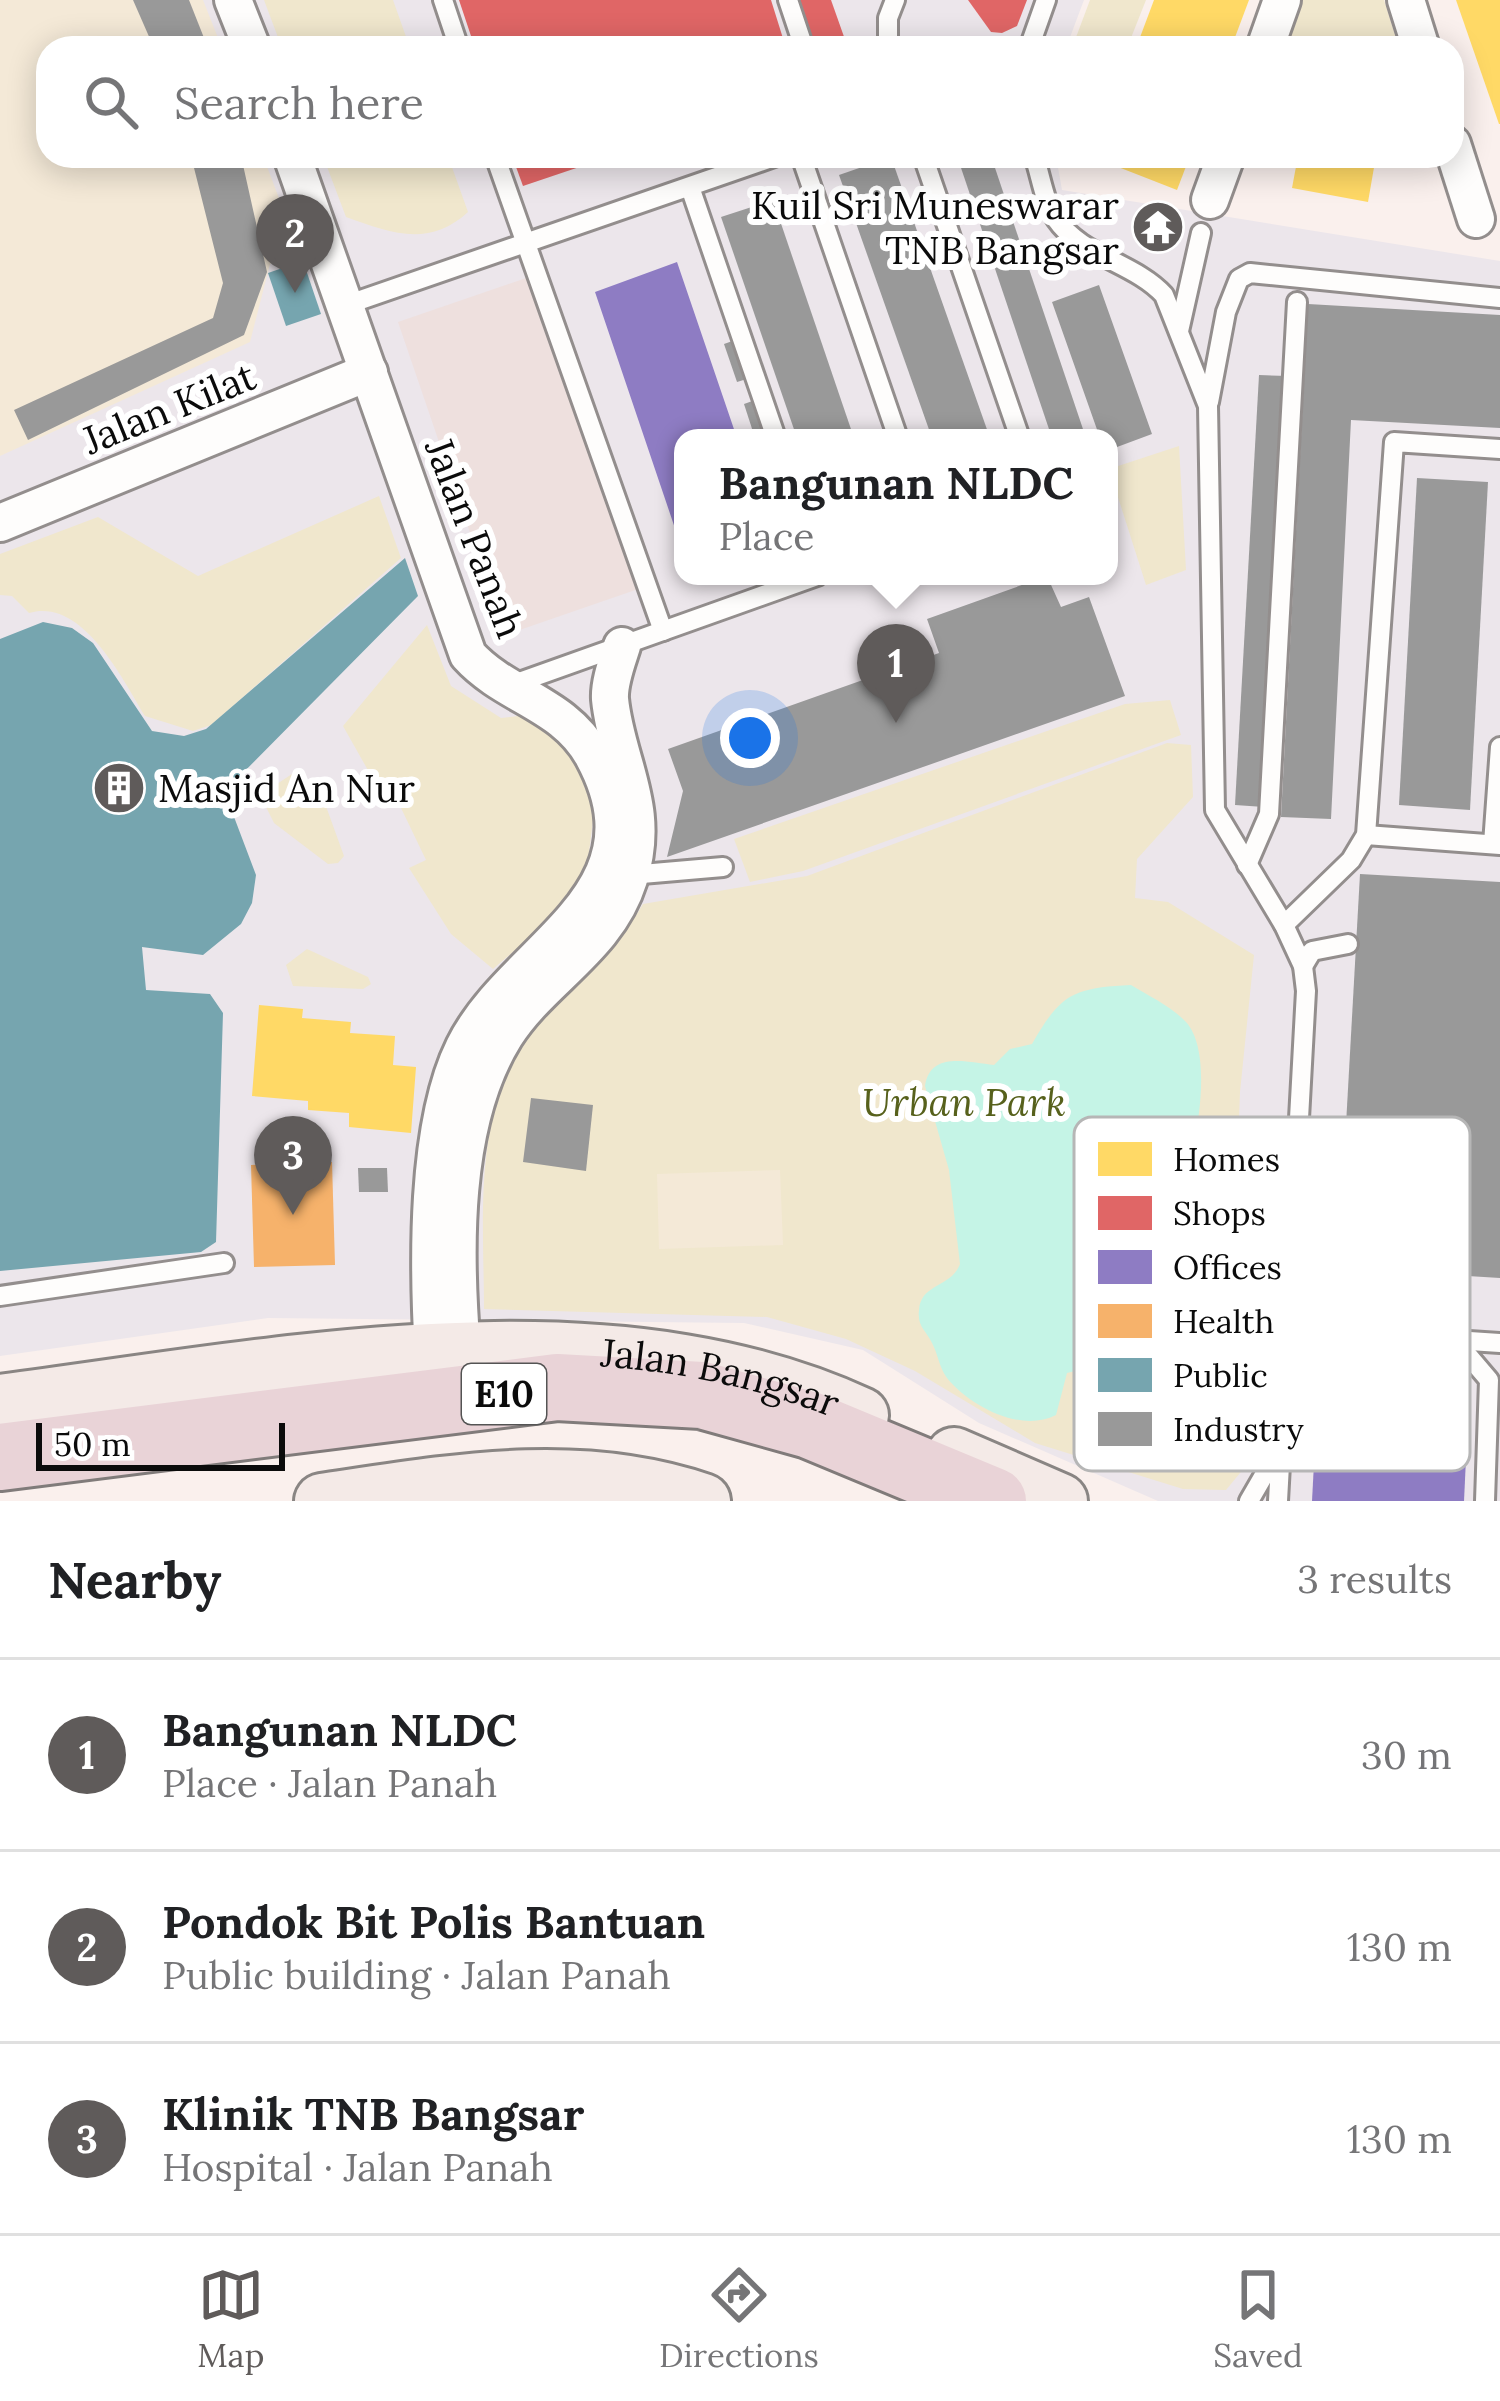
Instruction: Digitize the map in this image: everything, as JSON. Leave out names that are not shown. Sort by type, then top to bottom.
[{"type":"highway","name":"E10","points":[[0,1457],[556,1387],[702,1395],[810,1425],[993,1501]]},
{"type":"highway","name":"E10","points":[[0,1496],[549,1423],[683,1432],[793,1465],[874,1501]]},
{"type":"main road","name":"Jalan Bangsar","points":[[0,1402],[448,1352],[672,1360],[773,1378],[1060,1501]]},
{"type":"main road","points":[[322,1501],[487,1477],[581,1476],[703,1501]]},
{"type":"street","points":[[233,0],[247,36]]},
{"type":"street","points":[[1269,36],[1282,0]]},
{"type":"street","points":[[1406,0],[1417,36]]},
{"type":"street","name":"Jalan Panah","points":[[296,168],[468,655],[505,687],[530,696],[573,728],[602,773],[612,827],[601,880],[578,940]]},
{"type":"street","points":[[1206,216],[1222,168]]},
{"type":"street","points":[[1459,168],[1476,219]]},
{"type":"street","name":"Jalan Kilat","points":[[0,523],[369,372]]},
{"type":"street","points":[[622,646],[610,697],[633,789],[624,891]]},
{"type":"street","name":"Jalan Panah","points":[[448,1352],[435,1182],[451,1082],[465,1045],[490,1011],[578,940],[624,891]]},
{"type":"lane","points":[[443,0],[455,36]]},
{"type":"lane","points":[[788,0],[801,36]]},
{"type":"lane","points":[[888,36],[895,0]]},
{"type":"lane","points":[[1033,36],[1046,0]]},
{"type":"lane","points":[[499,168],[663,631]]},
{"type":"lane","points":[[346,305],[743,168]]},
{"type":"lane","points":[[805,168],[895,429]]},
{"type":"lane","points":[[927,168],[1017,429]]},
{"type":"lane","points":[[1038,168],[1056,219],[1097,252],[1152,281],[1179,331],[1208,406]]},
{"type":"lane","points":[[690,187],[773,429]]},
{"type":"lane","points":[[1179,331],[1206,216]]},
{"type":"lane","points":[[1299,1117],[1306,991],[1303,966],[1215,809],[1210,756],[1208,406],[1226,312],[1239,279],[1250,273],[1500,298]]},
{"type":"lane","points":[[1247,865],[1269,814],[1297,302]]},
{"type":"lane","points":[[1284,925],[1338,874],[1366,835],[1394,442],[1500,449]]},
{"type":"lane","points":[[505,687],[793,585]]},
{"type":"lane","points":[[1366,835],[1497,844],[1500,747]]},
{"type":"lane","points":[[624,891],[723,867]]},
{"type":"lane","points":[[1303,966],[1312,951],[1348,944]]},
{"type":"lane","points":[[0,1296],[224,1264]]},
{"type":"lane","points":[[1470,1341],[1500,1343]]},
{"type":"lane","points":[[1470,1358],[1489,1380],[1485,1501]]},
{"type":"lane","points":[[1249,1501],[1268,1471]]},
{"type":"lane","points":[[1278,1501],[1280,1471]]},
{"type":"shaded area","points":[[0,0],[1084,0],[1070,36],[36,36],[36,168],[1058,168],[1062,190],[1500,261],[1500,1501],[1158,1501],[1089,1471],[1470,1471],[1470,1117],[1074,1117],[1074,1464],[979,1423],[863,1350],[744,1323],[268,1318],[0,1356]]},
{"type":"shaded area","points":[[0,0],[203,0],[217,36],[36,36],[36,168],[268,168],[299,251],[270,264],[250,342],[0,456]]},
{"type":"shaded area","points":[[535,275],[647,586],[505,635],[398,322]]},
{"type":"shaded area","points":[[1131,985],[1186,1022],[1200,1060],[1198,1117],[1074,1117],[1074,1371],[1067,1373],[1056,1415],[1042,1420],[1012,1419],[957,1389],[919,1320],[925,1295],[950,1278],[960,1264],[949,1170],[925,1086],[928,1075],[942,1063],[994,1065],[1010,1049],[1032,1044],[1061,1004],[1096,988]]},
{"type":"shaded area","points":[[780,1170],[783,1245],[659,1249],[657,1174]]},
{"type":"green space","points":[[264,0],[393,0],[406,36],[278,36]]},
{"type":"green space","points":[[1090,0],[1146,0],[1132,36],[1076,36]]},
{"type":"green space","points":[[1295,0],[1384,0],[1395,36],[1281,36]]},
{"type":"green space","points":[[328,168],[452,168],[468,212],[424,234],[394,232],[346,217]]},
{"type":"green space","points":[[1179,446],[1186,570],[1146,585],[1118,497],[1118,466]]},
{"type":"green space","points":[[379,496],[401,558],[211,725],[193,731],[145,716],[98,644],[66,617],[48,611],[29,613],[12,596],[0,595],[0,554],[98,517],[198,576]]},
{"type":"green space","points":[[427,625],[451,686],[501,718],[534,714],[569,738],[595,805],[587,868],[548,922],[493,969],[451,934],[409,868],[426,860],[389,783],[378,788],[343,726]]},
{"type":"green space","points":[[1170,700],[1181,735],[803,871],[750,882],[734,839],[1125,704]]},
{"type":"green space","name":"Urban Park","points":[[1167,743],[1191,745],[1193,797],[1137,859],[1135,898],[1168,902],[1254,955],[1239,1117],[1074,1117],[1074,1455],[1035,1443],[915,1371],[846,1339],[767,1317],[484,1309],[483,1205],[489,1133],[497,1098],[528,1038],[617,941],[643,904],[807,876]]},
{"type":"green space","points":[[292,774],[319,787],[344,856],[338,863],[328,864],[274,823],[264,803],[274,786]]},
{"type":"green space","points":[[307,949],[368,977],[371,984],[363,989],[293,986],[286,965]]},
{"type":"green space","name":"Urban Park","points":[[1125,1471],[1242,1471],[1226,1490],[1183,1489]]},
{"type":"building: Homes","points":[[1154,0],[1249,0],[1236,36],[1140,36]]},
{"type":"building: Homes","points":[[1456,0],[1500,0],[1500,124],[1499,124]]},
{"type":"building: Homes","points":[[1121,168],[1185,168],[1177,190]]},
{"type":"building: Homes","points":[[1296,168],[1374,168],[1368,202],[1292,188]]},
{"type":"building: Homes","points":[[259,1005],[303,1009],[302,1018],[351,1022],[350,1033],[395,1036],[393,1065],[416,1067],[411,1133],[349,1127],[349,1113],[308,1110],[308,1101],[252,1096]]},
{"type":"building: Shops","points":[[459,0],[771,0],[782,36],[471,36]]},
{"type":"building: Shops","points":[[797,0],[831,0],[844,36],[810,36]]},
{"type":"building: Shops","points":[[968,0],[1027,0],[1017,26],[1002,33],[991,32]]},
{"type":"building: Shops","points":[[516,168],[576,168],[523,186]]},
{"type":"building: Offices","points":[[677,262],[734,429],[674,429],[674,525],[595,292]]},
{"type":"building: Offices","points":[[1314,1471],[1465,1471],[1464,1501],[1312,1501]]},
{"type":"building: Health","points":[[332,1162],[335,1265],[254,1267],[251,1165]]},
{"type":"building: Public","name":"Kuil Sri Muneswarar TNB Bangsar","points":[[1153,208],[1171,214],[1163,246],[1144,241]]},
{"type":"building: Public","points":[[303,261],[321,314],[286,326],[268,273]]},
{"type":"building: Public","points":[[405,558],[418,596],[231,785],[228,801],[256,875],[252,903],[241,924],[203,955],[142,947],[146,990],[210,994],[223,1013],[216,1242],[201,1252],[0,1271],[0,639],[43,622],[72,628],[93,643],[152,731],[184,736],[206,729]]},
{"type":"building: Industry","points":[[133,0],[189,0],[203,36],[149,36]]},
{"type":"building: Industry","points":[[194,168],[244,168],[267,272],[244,335],[28,440],[14,410],[213,318],[223,283]]},
{"type":"building: Industry","points":[[859,168],[895,168],[987,429],[929,429],[839,175]]},
{"type":"building: Industry","points":[[961,168],[995,168],[1083,429],[1049,429]]},
{"type":"building: Industry","points":[[773,200],[851,429],[794,429],[721,217]]},
{"type":"building: Industry","points":[[1099,285],[1152,434],[1118,447],[1118,429],[1097,429],[1052,302]]},
{"type":"building: Industry","points":[[1308,304],[1500,315],[1500,428],[1351,420],[1331,819],[1281,817]]},
{"type":"building: Industry","points":[[738,339],[750,378],[737,382],[724,344]]},
{"type":"building: Industry","points":[[1259,375],[1288,376],[1264,807],[1235,805]]},
{"type":"building: Industry","points":[[758,399],[765,429],[752,429],[744,404]]},
{"type":"building: Industry","points":[[1417,478],[1488,482],[1470,810],[1399,805]]},
{"type":"building: Industry","points":[[1022,585],[1051,585],[1061,607],[1089,597],[1125,696],[667,857],[683,791],[668,749],[939,653],[927,619]]},
{"type":"building: Industry","points":[[1360,874],[1500,882],[1500,1278],[1470,1276],[1470,1117],[1346,1117]]},
{"type":"building: Industry","points":[[531,1098],[593,1105],[586,1171],[523,1162]]},
{"type":"building: Industry","points":[[358,1168],[387,1168],[388,1192],[359,1192]]},
{"type":"place","name":"Kuil Sri Muneswarar TNB Bangsar","points":[[1158,227]]},
{"type":"place","name":"Pondok Bit Polis Bantuan","points":[[295,293]]},
{"type":"place","name":"Bangunan NLDC","points":[[896,723]]},
{"type":"place","name":"Masjid An Nur","points":[[119,788]]},
{"type":"place","name":"Klinik TNB Bangsar","points":[[293,1215]]}]
